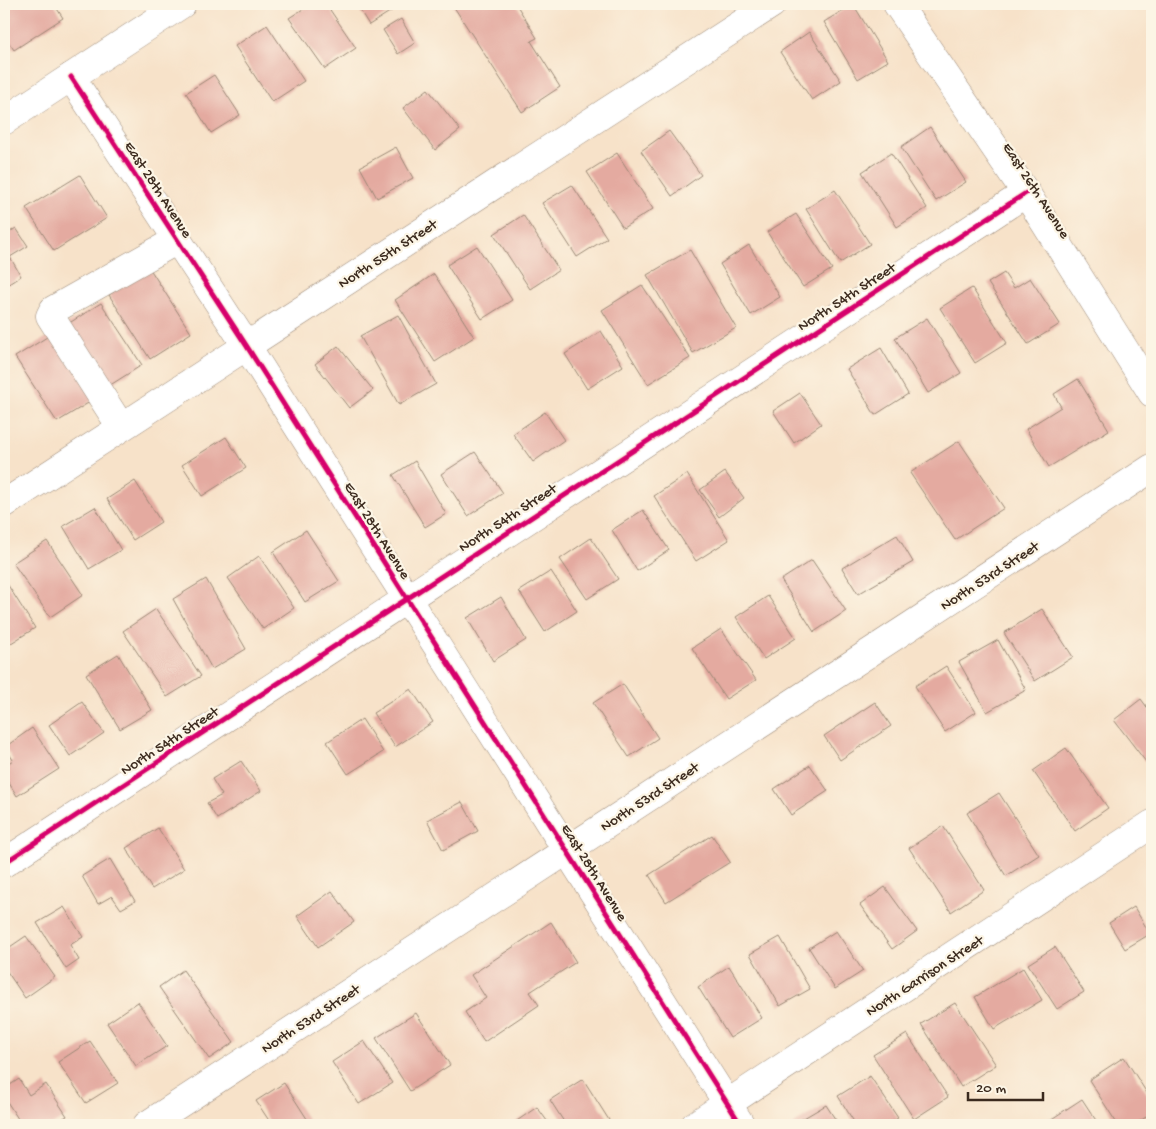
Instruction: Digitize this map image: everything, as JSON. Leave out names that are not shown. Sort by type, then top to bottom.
[{"type":"street","points":[[4,121],[182,4]]},
{"type":"street","name":"North 55th Street","points":[[4,504],[772,4]]},
{"type":"street","name":"East 26th Avenue","points":[[897,4],[1026,193],[1152,392]]},
{"type":"street","name":"East 28th Avenue","points":[[71,77],[246,345],[735,1114]]},
{"type":"street","name":"North 54th Street","points":[[4,864],[406,598],[1026,193]]},
{"type":"street","points":[[121,427],[50,316],[53,310],[177,240]]},
{"type":"street","name":"North 53rd Street","points":[[147,1125],[1152,468]]},
{"type":"street","name":"North Garrison Street","points":[[695,1125],[735,1114],[1152,824]]},
{"type":"building","points":[[4,4],[54,4],[63,18],[14,50],[4,35]]},
{"type":"building","points":[[311,4],[326,4],[356,48],[325,69],[289,18]]},
{"type":"building","points":[[356,4],[397,4],[399,6],[369,25]]},
{"type":"building","points":[[452,4],[516,4],[537,38],[531,41],[560,87],[522,112]]},
{"type":"building","points":[[853,4],[888,61],[858,79],[824,22]]},
{"type":"building","points":[[401,19],[415,43],[398,54],[383,30]]},
{"type":"building","points":[[267,25],[304,81],[272,102],[235,46]]},
{"type":"building","points":[[809,32],[841,81],[812,100],[780,52]]},
{"type":"building","points":[[214,75],[240,115],[211,133],[186,93]]},
{"type":"building","points":[[428,89],[460,130],[435,150],[403,108]]},
{"type":"building","points":[[930,127],[966,182],[936,201],[901,147]]},
{"type":"building","points":[[669,131],[701,175],[672,196],[641,151]]},
{"type":"building","points":[[396,147],[413,178],[377,198],[360,167]]},
{"type":"building","points":[[617,153],[653,209],[623,228],[587,172]]},
{"type":"building","points":[[891,153],[927,208],[897,227],[862,172]]},
{"type":"building","points":[[80,175],[107,218],[54,251],[26,208]]},
{"type":"building","points":[[572,185],[607,238],[577,257],[542,203]]},
{"type":"building","points":[[835,190],[870,244],[840,263],[806,209]]},
{"type":"building","points":[[796,214],[832,269],[803,287],[767,232]]},
{"type":"building","points":[[523,215],[559,270],[530,289],[494,234]]},
{"type":"building","points":[[16,228],[28,246],[10,257],[21,276],[4,287],[4,236]]},
{"type":"building","points":[[749,245],[780,297],[751,315],[720,264]]},
{"type":"building","points":[[477,246],[512,300],[482,319],[447,265]]},
{"type":"building","points":[[690,250],[736,328],[693,353],[647,275]]},
{"type":"building","points":[[150,269],[191,333],[150,359],[109,295]]},
{"type":"building","points":[[1004,273],[1014,288],[1030,278],[1060,324],[1028,344],[988,283]]},
{"type":"building","points":[[434,274],[474,337],[435,362],[395,300]]},
{"type":"building","points":[[642,285],[690,358],[648,384],[602,310]]},
{"type":"building","points":[[972,288],[1007,343],[975,363],[940,308]]},
{"type":"building","points":[[101,303],[142,365],[104,389],[63,327]]},
{"type":"building","points":[[398,315],[436,384],[399,405],[360,336]]},
{"type":"building","points":[[927,318],[961,373],[928,393],[895,338]]},
{"type":"building","points":[[601,331],[623,366],[587,389],[565,354]]},
{"type":"building","points":[[55,332],[98,397],[57,422],[15,357]]},
{"type":"building","points":[[338,346],[373,390],[349,408],[315,364]]},
{"type":"building","points":[[881,348],[908,394],[875,415],[847,369]]},
{"type":"building","points":[[1078,379],[1109,430],[1049,467],[1026,429],[1061,407],[1054,394]]},
{"type":"building","points":[[800,393],[821,424],[794,443],[773,411]]},
{"type":"building","points":[[545,412],[564,440],[533,462],[513,434]]},
{"type":"building","points":[[226,437],[246,468],[202,496],[182,465]]},
{"type":"building","points":[[959,441],[1004,508],[955,540],[910,473]]},
{"type":"building","points":[[475,452],[503,493],[468,516],[441,474]]},
{"type":"building","points":[[415,461],[446,514],[425,527],[393,475]]},
{"type":"building","points":[[725,472],[744,498],[719,517],[700,490]]},
{"type":"building","points":[[687,474],[729,540],[696,561],[654,496]]},
{"type":"building","points":[[135,481],[161,522],[133,540],[107,499]]},
{"type":"building","points":[[95,507],[121,550],[89,569],[63,526]]},
{"type":"building","points":[[643,510],[669,550],[637,571],[612,530]]},
{"type":"building","points":[[306,530],[339,581],[305,602],[273,552]]},
{"type":"building","points":[[897,535],[913,562],[858,594],[842,568]]},
{"type":"building","points":[[591,538],[618,579],[587,599],[560,559]]},
{"type":"building","points":[[47,541],[83,595],[50,617],[13,563]]},
{"type":"building","points":[[259,556],[294,608],[263,629],[228,578]]},
{"type":"building","points":[[812,560],[846,611],[814,632],[781,580]]},
{"type":"building","points":[[551,571],[577,611],[545,632],[519,591]]},
{"type":"building","points":[[4,579],[35,628],[8,645],[4,638]]},
{"type":"building","points":[[206,579],[246,649],[212,669],[173,599]]},
{"type":"building","points":[[768,596],[796,638],[764,659],[736,617]]},
{"type":"building","points":[[501,597],[526,640],[493,661],[467,618]]},
{"type":"building","points":[[156,609],[201,676],[167,697],[123,631]]},
{"type":"building","points":[[1042,609],[1073,657],[1035,681],[1004,633]]},
{"type":"building","points":[[721,629],[756,680],[726,699],[692,648]]},
{"type":"building","points":[[998,640],[1026,690],[987,712],[959,662]]},
{"type":"building","points":[[118,654],[152,710],[120,729],[86,674]]},
{"type":"building","points":[[946,666],[976,712],[945,732],[915,686]]},
{"type":"building","points":[[623,684],[658,738],[629,757],[593,703]]},
{"type":"building","points":[[411,689],[433,722],[395,747],[373,713]]},
{"type":"building","points":[[1141,699],[1152,714],[1152,757],[1146,762],[1114,720]]},
{"type":"building","points":[[82,702],[104,733],[70,756],[49,725]]},
{"type":"building","points":[[875,702],[891,726],[840,760],[824,736]]},
{"type":"building","points":[[362,719],[383,752],[348,774],[327,742]]},
{"type":"building","points":[[32,728],[59,769],[17,796],[4,775],[4,766],[13,760],[5,747]]},
{"type":"building","points":[[1066,748],[1108,808],[1075,831],[1033,771]]},
{"type":"building","points":[[241,761],[261,791],[217,819],[207,803],[222,795],[212,779]]},
{"type":"building","points":[[810,765],[828,791],[791,815],[774,789]]},
{"type":"building","points":[[999,793],[1039,855],[1006,876],[967,813]]},
{"type":"building","points":[[462,802],[478,831],[443,850],[427,820]]},
{"type":"building","points":[[943,826],[984,890],[951,912],[909,848]]},
{"type":"building","points":[[158,828],[184,869],[152,889],[126,848]]},
{"type":"building","points":[[712,835],[730,862],[666,902],[649,875]]},
{"type":"building","points":[[110,859],[135,901],[121,909],[112,896],[98,904],[82,876]]},
{"type":"building","points":[[885,887],[917,931],[892,949],[860,905]]},
{"type":"building","points":[[332,891],[354,922],[318,947],[297,916]]},
{"type":"building","points":[[64,907],[83,937],[70,945],[79,960],[66,969],[37,923]]},
{"type":"building","points":[[1134,907],[1150,934],[1125,949],[1109,923]]},
{"type":"building","points":[[551,922],[576,962],[530,992],[539,1005],[484,1042],[465,1012],[486,998],[471,975]]},
{"type":"building","points":[[836,931],[863,971],[835,989],[809,948]]},
{"type":"building","points":[[26,936],[55,977],[25,998],[4,967],[4,951]]},
{"type":"building","points":[[780,937],[810,989],[780,1006],[750,954]]},
{"type":"building","points":[[1055,947],[1084,992],[1057,1009],[1028,964]]},
{"type":"building","points":[[729,966],[762,1018],[730,1038],[698,987]]},
{"type":"building","points":[[1023,968],[1042,1000],[994,1029],[975,997]]},
{"type":"building","points":[[183,970],[234,1042],[209,1059],[159,987]]},
{"type":"building","points":[[138,1002],[167,1046],[136,1066],[107,1023]]},
{"type":"building","points":[[955,1003],[996,1065],[961,1087],[921,1024]]},
{"type":"building","points":[[416,1013],[450,1065],[410,1091],[376,1038]]},
{"type":"building","points":[[907,1034],[948,1097],[914,1119],[873,1055]]},
{"type":"building","points":[[90,1041],[118,1083],[86,1103],[58,1062]]},
{"type":"building","points":[[364,1041],[392,1083],[359,1104],[332,1062]]},
{"type":"building","points":[[1124,1057],[1152,1101],[1152,1113],[1134,1125],[1118,1125],[1089,1080]]},
{"type":"building","points":[[870,1076],[898,1118],[887,1125],[856,1125],[838,1096]]},
{"type":"building","points":[[19,1079],[29,1095],[46,1084],[67,1116],[52,1125],[22,1125],[4,1097],[4,1089]]},
{"type":"building","points":[[583,1079],[609,1120],[602,1125],[566,1125],[550,1100]]},
{"type":"building","points":[[284,1083],[311,1125],[272,1125],[256,1101]]},
{"type":"building","points":[[1082,1099],[1099,1125],[1049,1125],[1047,1122]]},
{"type":"building","points":[[826,1105],[839,1125],[792,1125]]},
{"type":"building","points":[[537,1107],[550,1125],[511,1125]]},
{"type":"cycle path","points":[[71,77],[246,345],[741,1125]]},
{"type":"cycle path","points":[[4,863],[1026,193]]}]
